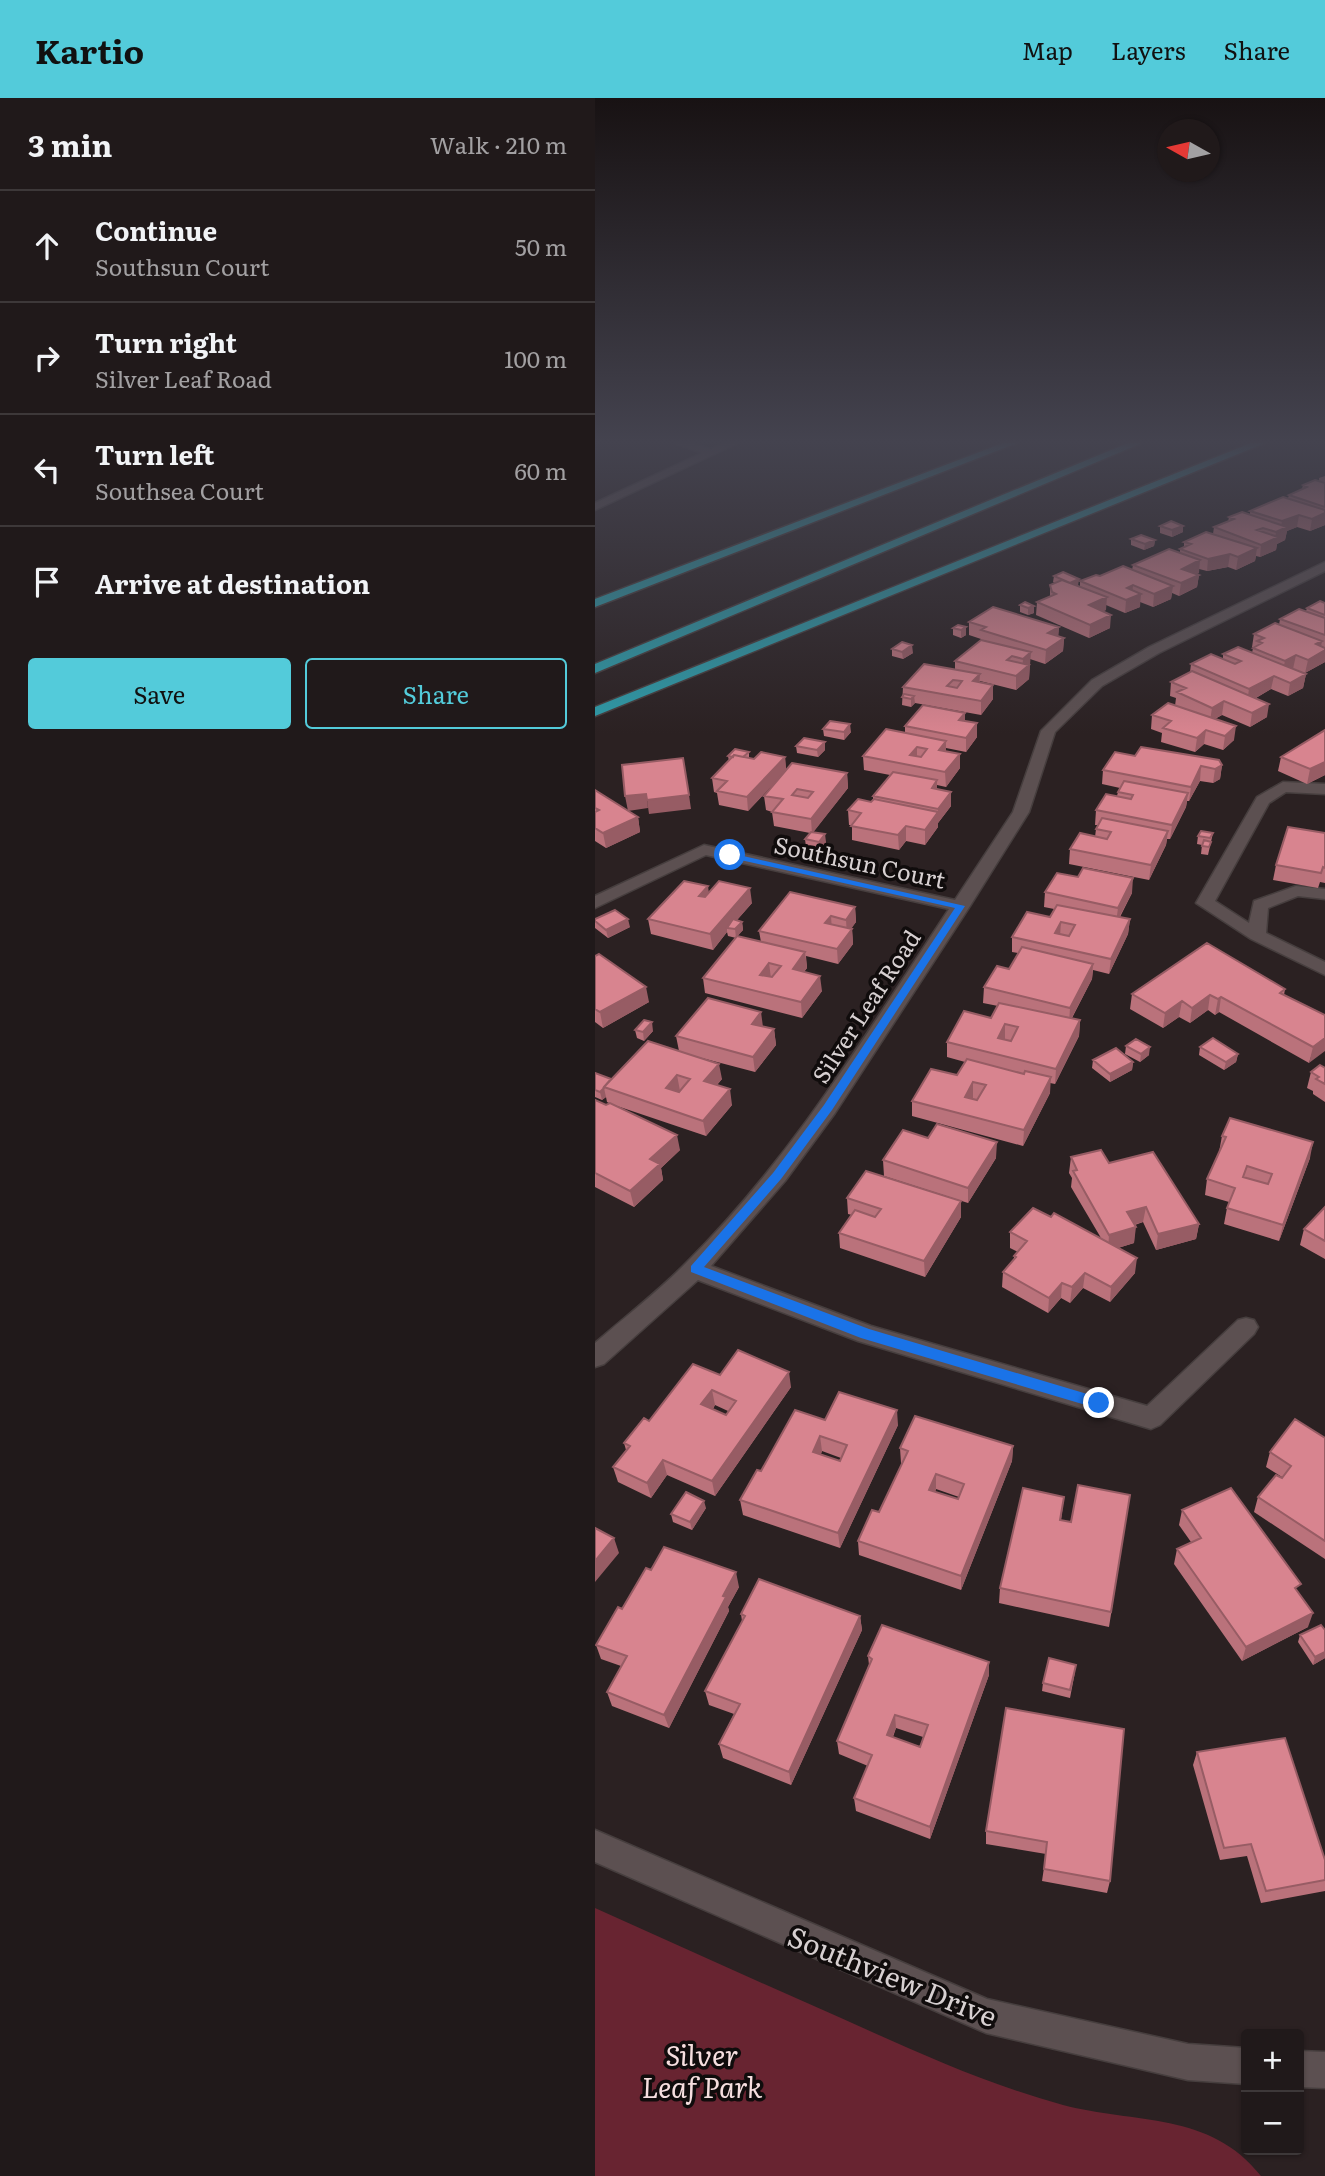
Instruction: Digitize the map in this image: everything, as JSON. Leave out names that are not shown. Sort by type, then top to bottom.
[{"type":"highway","points":[[595,603],[760,540]]},
{"type":"highway","points":[[595,669],[904,540]]},
{"type":"highway","points":[[595,712],[1020,540]]},
{"type":"street","name":"Silver Leaf Road","points":[[595,1357],[695,1269],[777,1176],[828,1108],[1021,812],[1048,731],[1097,683],[1154,650],[1325,566]]},
{"type":"street","points":[[1325,789],[1283,787],[1263,800],[1205,903],[1257,935],[1325,969]]},
{"type":"street","name":"Southsun Court","points":[[595,903],[704,850],[961,906]]},
{"type":"street","points":[[1257,935],[1260,905],[1296,891],[1325,894]]},
{"type":"street","points":[[695,1269],[866,1334],[1151,1418],[1246,1328]]},
{"type":"street","name":"Southview Drive","points":[[595,1846],[985,2016],[1188,2062],[1241,2066]]},
{"type":"street","points":[[1304,2069],[1325,2070]]},
{"type":"green space","name":"Silver Leaf Park","points":[[595,1908],[978,2077],[1063,2105],[1170,2123],[1195,2130],[1219,2140],[1241,2155],[1261,2176],[595,2176]]},
{"type":"building","points":[[1134,540],[1155,540],[1145,544]]},
{"type":"building","points":[[1231,540],[1257,548],[1238,557],[1230,554],[1208,559],[1180,549],[1191,544],[1184,542]]},
{"type":"building","points":[[1248,540],[1272,540],[1261,545]]},
{"type":"building","points":[[1169,549],[1200,560],[1182,569],[1199,575],[1181,583],[1133,565]]},
{"type":"building","points":[[1123,566],[1173,586],[1154,594],[1133,585],[1127,588],[1141,594],[1126,600],[1080,581]]},
{"type":"building","points":[[1063,572],[1079,579],[1070,583],[1054,576]]},
{"type":"building","points":[[1062,580],[1107,597],[1089,605],[1111,615],[1090,625],[1037,602],[1056,594],[1052,592],[1050,585]]},
{"type":"building","points":[[1320,601],[1325,603],[1325,615],[1307,608]]},
{"type":"building","points":[[1025,602],[1034,606],[1028,608],[1020,605]]},
{"type":"building","points":[[993,607],[1059,627],[1048,633],[1064,638],[1046,650],[981,630],[986,627],[969,622]]},
{"type":"building","points":[[1299,609],[1325,618],[1325,635],[1280,619]]},
{"type":"building","points":[[1275,623],[1322,641],[1316,644],[1325,650],[1308,660],[1296,655],[1285,661],[1253,648],[1262,643],[1257,641],[1264,638],[1254,634]]},
{"type":"building","points":[[958,625],[966,627],[961,630],[953,628]]},
{"type":"building","points":[[981,640],[1031,652],[1023,659],[1012,656],[1007,660],[1029,665],[1016,676],[955,661]]},
{"type":"building","points":[[902,642],[912,645],[902,652],[892,649]]},
{"type":"building","points":[[1238,647],[1306,674],[1290,683],[1274,676],[1249,689],[1191,664],[1211,654],[1235,664],[1241,661],[1223,654]]},
{"type":"building","points":[[924,664],[980,674],[973,681],[993,685],[981,701],[903,687]],"holes":[[[953,680],[962,681],[957,688],[947,686]]]},
{"type":"building","points":[[1192,671],[1269,704],[1252,713],[1224,701],[1212,708],[1177,692],[1186,688],[1171,682]]},
{"type":"building","points":[[904,694],[914,696],[911,699],[902,697]]},
{"type":"building","points":[[1168,703],[1236,726],[1225,736],[1206,730],[1197,738],[1163,728],[1171,721],[1152,715]]},
{"type":"building","points":[[923,705],[965,713],[959,720],[977,723],[966,738],[905,726]]},
{"type":"building","points":[[830,721],[850,724],[844,732],[823,729]]},
{"type":"building","points":[[886,729],[946,741],[939,750],[960,754],[945,772],[863,756]],"holes":[[[917,747],[927,749],[921,757],[910,755]]]},
{"type":"building","points":[[1325,730],[1325,762],[1310,769],[1281,757]]},
{"type":"building","points":[[804,738],[825,742],[817,750],[796,746]]},
{"type":"building","points":[[1141,747],[1219,760],[1222,765],[1215,769],[1201,766],[1191,787],[1103,770],[1115,752],[1135,756]]},
{"type":"building","points":[[735,749],[749,752],[743,757],[728,756]]},
{"type":"building","points":[[761,752],[785,757],[747,797],[717,791],[727,781],[712,778],[734,755],[754,759]]},
{"type":"building","points":[[683,758],[689,795],[647,800],[646,794],[625,796],[622,765]]},
{"type":"building","points":[[792,763],[847,773],[811,819],[772,812],[783,799],[764,796]],"holes":[[[797,789],[813,792],[808,798],[792,795]]]},
{"type":"building","points":[[893,772],[937,780],[932,788],[951,792],[938,809],[873,796]]},
{"type":"building","points":[[1124,781],[1188,793],[1172,825],[1096,810],[1106,794],[1131,799],[1133,795],[1118,792]]},
{"type":"building","points":[[595,790],[638,817],[603,833],[595,828],[595,812],[599,810],[595,808]]},
{"type":"building","points":[[858,799],[871,802],[874,799],[938,812],[925,830],[906,826],[898,835],[851,826],[861,813],[848,810]]},
{"type":"building","points":[[1102,818],[1168,831],[1151,865],[1070,849],[1080,833],[1107,839],[1111,832],[1096,829]]},
{"type":"building","points":[[1288,827],[1325,833],[1325,868],[1323,867],[1321,873],[1276,865]]},
{"type":"building","points":[[1201,831],[1213,833],[1210,838],[1198,836]]},
{"type":"building","points":[[811,832],[825,834],[819,842],[805,839]]},
{"type":"building","points":[[1204,840],[1211,842],[1209,847],[1202,846]]},
{"type":"building","points":[[1083,868],[1133,878],[1118,908],[1045,892],[1057,873],[1078,877]]},
{"type":"building","points":[[684,881],[708,886],[699,896],[705,897],[719,881],[750,888],[710,934],[648,919]]},
{"type":"building","points":[[790,892],[855,907],[846,920],[831,916],[825,923],[852,929],[837,949],[759,931]]},
{"type":"building","points":[[1057,905],[1130,919],[1111,959],[1012,937],[1027,912],[1050,917]],"holes":[[[1061,922],[1075,925],[1069,936],[1055,933]]]},
{"type":"building","points":[[615,910],[628,919],[606,930],[595,921],[595,919]]},
{"type":"building","points":[[733,919],[742,922],[735,929],[727,928]]},
{"type":"building","points":[[737,936],[805,952],[793,969],[820,976],[801,1002],[703,978]],"holes":[[[769,963],[781,966],[772,977],[760,975]]]},
{"type":"building","points":[[1207,943],[1285,989],[1280,993],[1325,1015],[1325,1038],[1313,1047],[1221,997],[1218,999],[1210,995],[1192,1008],[1182,1001],[1165,1013],[1132,994]]},
{"type":"building","points":[[1022,947],[1093,964],[1070,1008],[984,987],[997,966],[1009,969]]},
{"type":"building","points":[[599,954],[646,987],[600,1012],[595,1009],[595,956]]},
{"type":"building","points":[[708,998],[761,1012],[752,1024],[774,1029],[753,1057],[676,1036]]},
{"type":"building","points":[[999,1003],[1080,1020],[1056,1069],[947,1042],[964,1011],[991,1018]],"holes":[[[1005,1024],[1018,1027],[1011,1041],[998,1038]]]},
{"type":"building","points":[[644,1020],[652,1022],[643,1032],[635,1030]]},
{"type":"building","points":[[1213,1038],[1238,1054],[1226,1062],[1200,1047]]},
{"type":"building","points":[[1136,1039],[1150,1047],[1141,1054],[1126,1046]]},
{"type":"building","points":[[648,1041],[719,1064],[704,1081],[730,1089],[703,1121],[604,1087]],"holes":[[[677,1075],[690,1079],[679,1092],[666,1088]]]},
{"type":"building","points":[[1116,1048],[1133,1062],[1110,1074],[1093,1060]]},
{"type":"building","points":[[967,1059],[1024,1074],[1025,1071],[1051,1077],[1024,1130],[912,1101],[931,1069],[957,1075]],"holes":[[[973,1082],[986,1085],[977,1100],[965,1097]]]},
{"type":"building","points":[[1320,1065],[1325,1068],[1325,1084],[1311,1072]]},
{"type":"building","points":[[595,1073],[611,1079],[600,1092],[595,1090]]},
{"type":"building","points":[[595,1100],[606,1105],[610,1103],[677,1135],[650,1159],[660,1164],[630,1191],[595,1173]]},
{"type":"building","points":[[1230,1118],[1313,1142],[1283,1225],[1227,1208],[1235,1188],[1207,1179],[1226,1137],[1222,1136]],"holes":[[[1247,1166],[1272,1174],[1268,1184],[1243,1177]]]},
{"type":"building","points":[[937,1124],[997,1142],[968,1188],[883,1160],[903,1130],[928,1138]]},
{"type":"building","points":[[1101,1150],[1109,1163],[1153,1152],[1199,1224],[1158,1234],[1146,1207],[1127,1212],[1136,1227],[1109,1235],[1073,1171],[1077,1170],[1071,1157]]},
{"type":"building","points":[[866,1171],[961,1201],[924,1261],[839,1233],[855,1210],[875,1217],[881,1209],[847,1198]]},
{"type":"building","points":[[1325,1207],[1325,1241],[1304,1229]]},
{"type":"building","points":[[1033,1208],[1051,1217],[1054,1213],[1137,1258],[1111,1287],[1085,1273],[1072,1287],[1062,1283],[1049,1298],[1003,1272],[1027,1241],[1010,1232]]},
{"type":"building","points":[[738,1350],[789,1372],[712,1481],[663,1460],[647,1483],[613,1467],[630,1446],[624,1443],[644,1418],[649,1421],[693,1364],[720,1375]],"holes":[[[712,1390],[736,1401],[726,1415],[701,1404]]]},
{"type":"building","points":[[839,1392],[897,1410],[838,1533],[740,1500],[757,1470],[761,1471],[795,1410],[825,1420]],"holes":[[[820,1436],[847,1445],[840,1461],[813,1452]]]},
{"type":"building","points":[[915,1416],[1013,1446],[961,1576],[858,1541],[872,1510],[879,1512],[908,1451],[900,1448]],"holes":[[[936,1474],[964,1484],[958,1499],[929,1490]]]},
{"type":"building","points":[[1295,1419],[1325,1438],[1325,1541],[1258,1497],[1276,1475],[1282,1478],[1291,1466],[1270,1452]]},
{"type":"building","points":[[1078,1485],[1130,1495],[1111,1612],[1000,1588],[1023,1488],[1064,1497],[1060,1520],[1071,1522]]},
{"type":"building","points":[[1231,1488],[1301,1584],[1295,1588],[1313,1613],[1246,1647],[1177,1549],[1201,1538],[1182,1510]]},
{"type":"building","points":[[686,1492],[704,1501],[690,1522],[671,1514]]},
{"type":"building","points":[[595,1528],[614,1538],[595,1561]]},
{"type":"building","points":[[664,1547],[736,1572],[723,1596],[726,1597],[664,1715],[607,1692],[627,1656],[596,1645],[618,1607],[622,1609],[646,1568],[651,1570]]},
{"type":"building","points":[[759,1579],[860,1616],[789,1772],[719,1744],[740,1704],[705,1691],[745,1616],[741,1614]]},
{"type":"building","points":[[882,1625],[989,1662],[930,1827],[854,1798],[872,1755],[837,1741],[872,1659],[868,1656]],"holes":[[[895,1715],[928,1725],[920,1747],[887,1735]]]},
{"type":"building","points":[[1321,1625],[1325,1630],[1325,1652],[1315,1657],[1300,1635]]},
{"type":"building","points":[[1049,1658],[1076,1665],[1070,1690],[1043,1683]]},
{"type":"building","points":[[1006,1708],[1124,1729],[1110,1881],[1044,1869],[1047,1842],[986,1831]]},
{"type":"building","points":[[1285,1738],[1325,1860],[1325,1880],[1266,1891],[1251,1844],[1224,1848],[1197,1752]]},
{"type":"route","points":[[730,855],[961,906],[828,1108],[777,1176],[695,1269],[866,1334],[1099,1403]]}]
